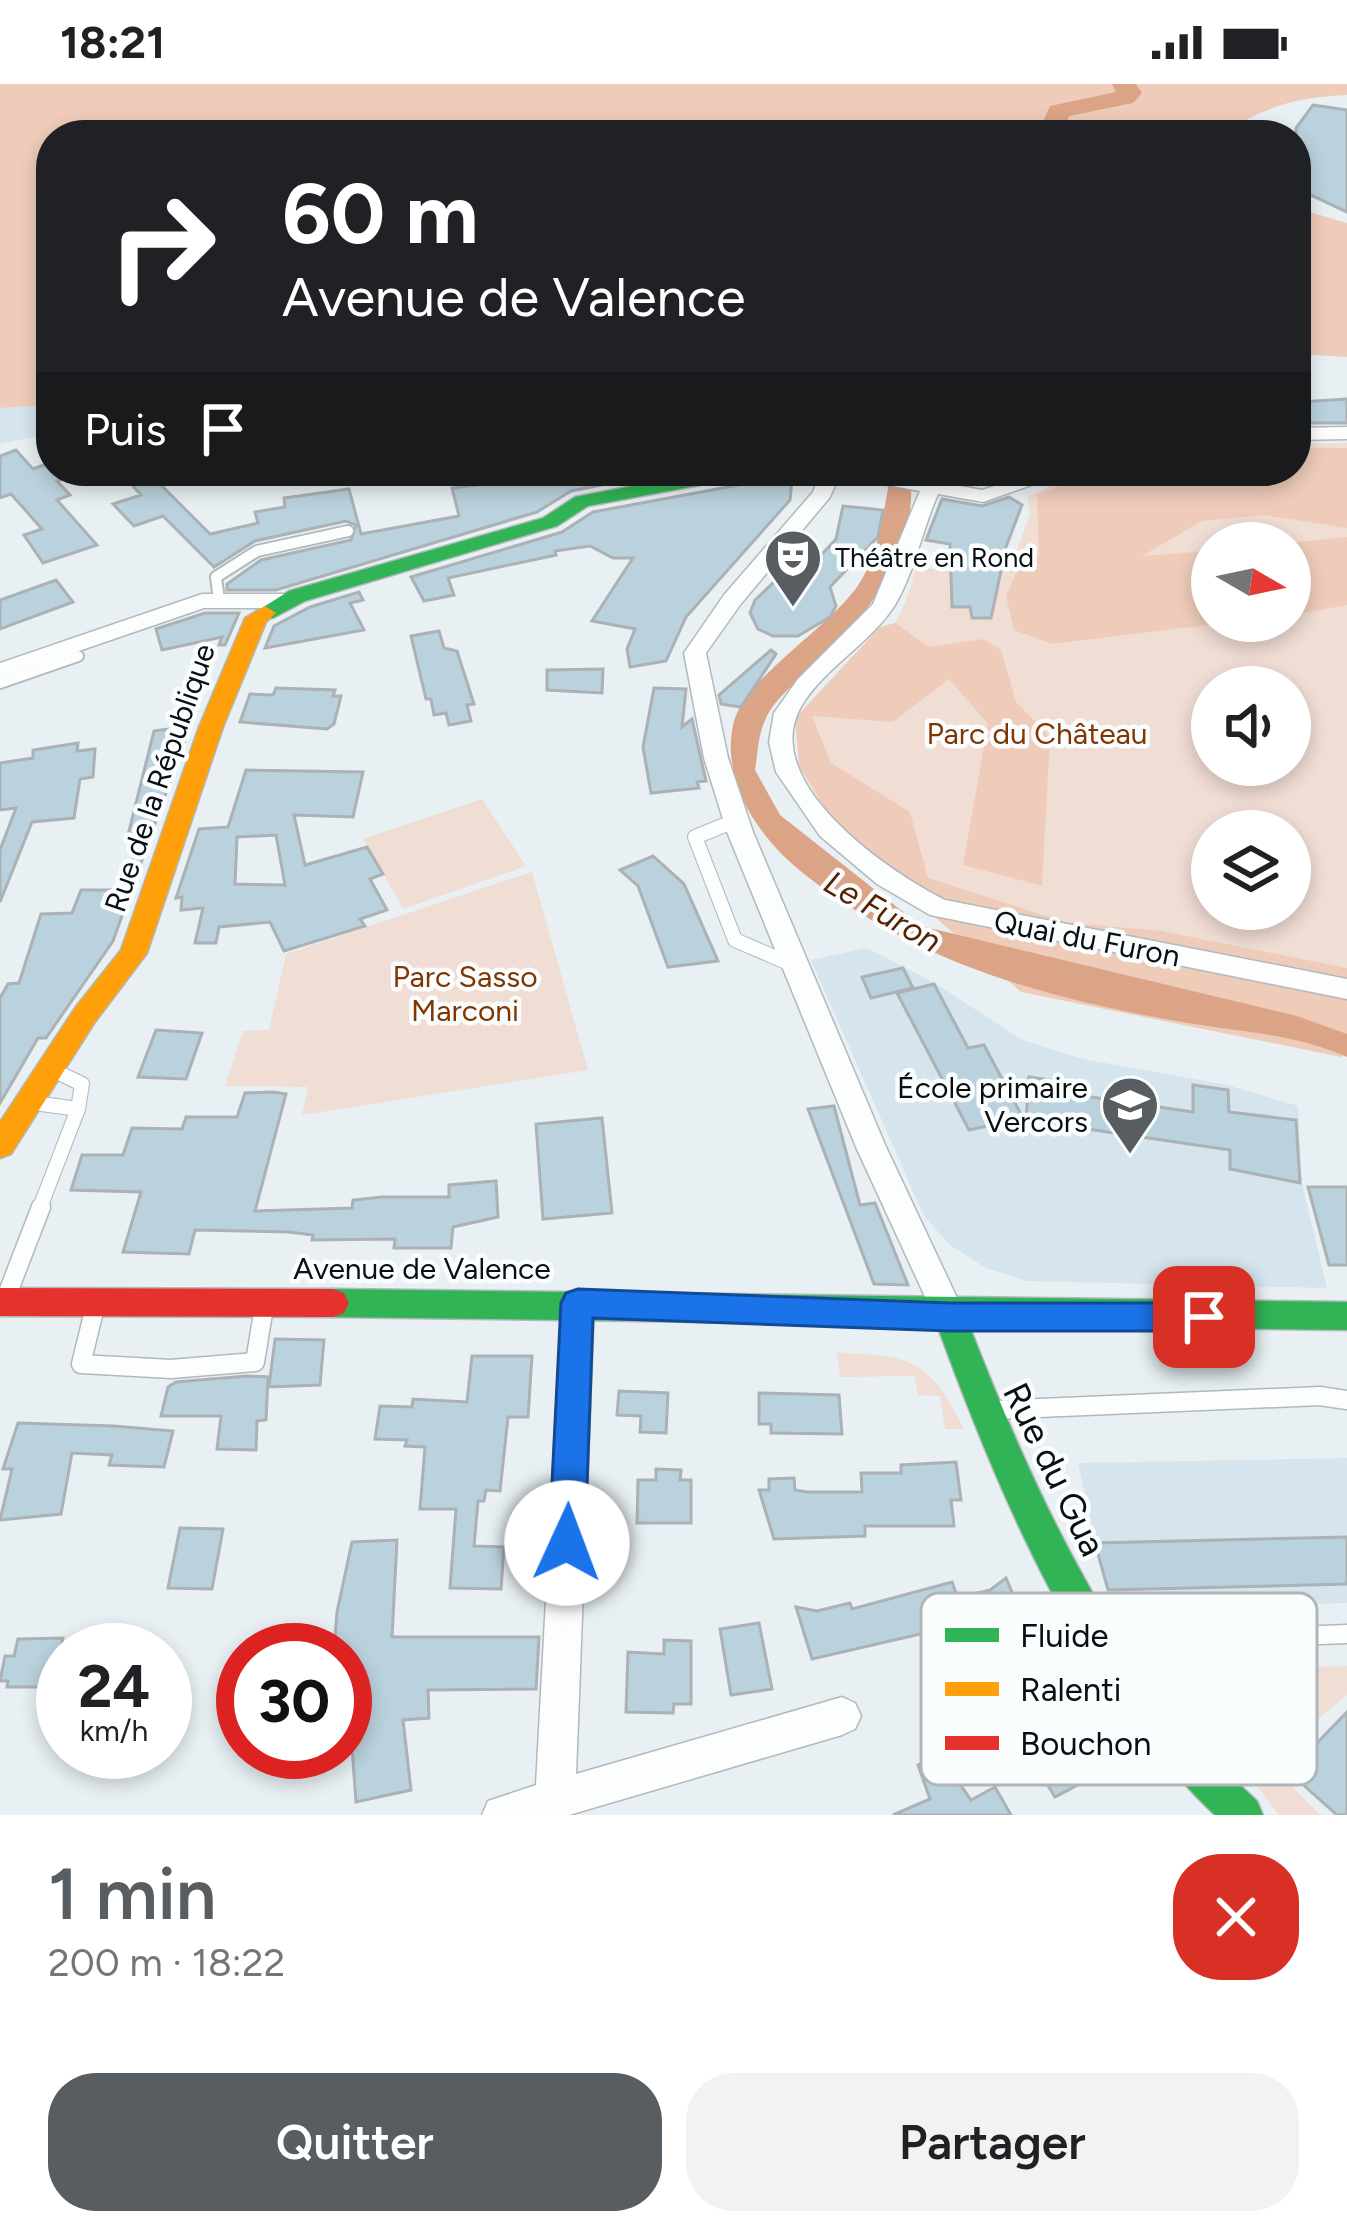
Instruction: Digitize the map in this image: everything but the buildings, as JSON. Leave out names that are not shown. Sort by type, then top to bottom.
[{"type":"street","points":[[1311,434],[1347,433]]},
{"type":"street","name":"Rue de la République","points":[[0,1146],[133,953],[242,642],[256,618],[286,601],[550,522],[582,501],[662,486]]},
{"type":"street","points":[[827,486],[731,600],[695,653],[716,758],[737,820],[793,965],[950,1317]]},
{"type":"street","name":"Quai du Furon","points":[[922,486],[886,601],[868,629],[795,700],[784,719],[783,756],[820,820],[881,878],[939,908],[1347,989]]},
{"type":"street","points":[[945,486],[993,495],[1018,486]]},
{"type":"street","points":[[0,671],[128,625],[220,601],[286,601]]},
{"type":"street","name":"Avenue de Valence","points":[[6,1293],[97,1302],[578,1303],[950,1317],[1347,1316]]},
{"type":"street","points":[[555,1800],[578,1303]]},
{"type":"street","name":"Rue du Gua","points":[[950,1317],[984,1412],[1077,1593]]},
{"type":"street","points":[[502,1815],[842,1716]]},
{"type":"street","name":"Rue du Gua","points":[[1213,1785],[1243,1815]]},
{"type":"lane","points":[[220,601],[216,578],[238,557],[348,531]]},
{"type":"lane","points":[[0,683],[78,656]]},
{"type":"lane","points":[[737,820],[695,837],[735,940],[793,965]]},
{"type":"lane","points":[[6,1293],[78,1109],[82,1084],[74,1075],[49,1070]]},
{"type":"lane","points":[[28,1102],[78,1109]]},
{"type":"lane","points":[[97,1302],[81,1364],[171,1369],[254,1363],[265,1302]]},
{"type":"lane","points":[[984,1412],[1072,1404],[1320,1396],[1347,1400]]},
{"type":"lane","points":[[1317,1635],[1347,1634]]},
{"type":"shaded area","points":[[36,406],[36,436],[0,444],[0,408]]},
{"type":"shaded area","name":"École primaire Vercors","points":[[867,948],[935,983],[1022,1040],[1083,1059],[1227,1085],[1298,1106],[1302,1184],[1327,1288],[1027,1281],[986,1268],[950,1245],[924,1216],[811,960]]},
{"type":"shaded area","points":[[1347,1458],[1347,1603],[1317,1604],[1317,1593],[1107,1593],[1078,1463]]},
{"type":"green space","points":[[0,84],[1347,84],[1347,95],[1282,105],[1247,120],[36,120],[36,406],[0,408]]},
{"type":"green space","points":[[1311,212],[1347,223],[1347,357],[1311,355]]},
{"type":"green space","name":"Parc du Château","points":[[1347,443],[1347,968],[1162,931],[1065,922],[967,895],[927,878],[813,768],[811,715],[889,633],[915,568],[978,571],[1013,561],[1030,514],[1027,496],[1052,486],[1311,486],[1311,444]]},
{"type":"green space","points":[[1311,448],[1347,448],[1347,528],[1264,515],[1191,522],[1191,527],[1142,556],[1191,552],[1191,627],[1052,644],[1014,630],[1006,596],[1024,556],[1039,554],[1037,495],[1060,486],[1311,486]]},
{"type":"green space","points":[[1347,537],[1347,605],[1311,611],[1311,541]]},
{"type":"green space","points":[[895,623],[929,647],[984,639],[1001,650],[1016,702],[1050,737],[1042,886],[963,865],[988,724],[949,679],[893,722],[812,716],[831,763],[910,812],[928,878],[1065,922],[1162,931],[1347,968],[1347,1050],[1341,1057],[1021,992],[883,872],[825,809],[799,766],[795,718],[880,627]]},
{"type":"green space","points":[[482,799],[526,866],[403,909],[363,839]]},
{"type":"green space","name":"Parc Sasso Marconi","points":[[532,872],[588,1070],[302,1115],[308,1087],[225,1086],[243,1031],[269,1030],[286,954]]},
{"type":"green space","points":[[837,1353],[883,1356],[916,1366],[940,1388],[964,1429],[945,1429],[940,1396],[918,1395],[914,1376],[840,1377]]},
{"type":"green space","points":[[1347,1666],[1347,1695],[1318,1719],[1317,1718],[1317,1667]]},
{"type":"green space","points":[[1256,1785],[1291,1785],[1320,1815],[1279,1815]]},
{"type":"water","points":[[888,486],[911,486],[907,527],[887,578],[837,644],[777,702],[762,729],[755,770],[780,815],[921,926],[1297,1016],[1347,1034],[1347,1057],[1288,1039],[1084,1002],[985,973],[937,954],[846,904],[772,843],[738,788],[731,747],[733,725],[740,707],[769,672],[859,584],[877,544]]},
{"type":"waterway","name":"Le Furon","points":[[1056,120],[1059,111],[1124,98],[1130,93],[1124,84]]},
{"type":"traffic: fast","points":[[265,613],[297,596],[550,522],[582,501],[662,486]]},
{"type":"traffic: fast","points":[[333,1303],[1347,1316]]},
{"type":"traffic: fast","points":[[950,1317],[993,1427],[1073,1593]]},
{"type":"traffic: fast","points":[[1212,1785],[1243,1815]]},
{"type":"traffic: slow","points":[[0,1146],[85,1015],[133,953],[211,727],[256,618],[265,613]]},
{"type":"traffic: jam","points":[[0,1302],[333,1303]]},
{"type":"place","name":"Théâtre en Rond","points":[[793,609]]},
{"type":"place","name":"École primaire Vercors","points":[[1130,1156]]},
{"type":"route","points":[[567,1543],[578,1303],[950,1317],[1204,1317]]}]
